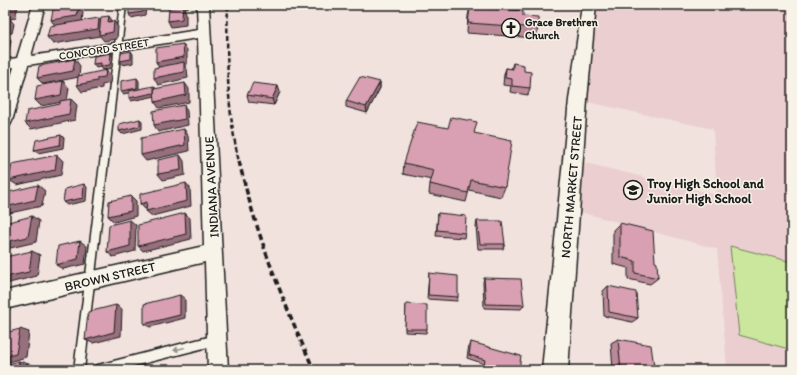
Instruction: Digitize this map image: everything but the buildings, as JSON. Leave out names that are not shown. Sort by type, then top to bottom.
[{"type":"street","points":[[5,121],[39,5]]},
{"type":"street","name":"INDIANA AVENUE","points":[[203,5],[218,370]]},
{"type":"street","name":"NORTH MARKET STREET","points":[[555,370],[577,115],[589,5]]},
{"type":"street","name":"CONCORD STREET","points":[[5,64],[204,33]]},
{"type":"street","name":"BROWN STREET","points":[[5,300],[214,252]]},
{"type":"lane","points":[[79,370],[123,5]]},
{"type":"lane","points":[[98,370],[217,339]]},
{"type":"shaded area","name":"Troy High School and Junior High School","points":[[589,5],[792,5],[792,370],[740,370],[727,366],[717,249],[569,209],[573,160],[717,195],[713,129],[578,100]]},
{"type":"green space","points":[[232,5],[589,5],[232,6]]},
{"type":"green space","points":[[730,246],[792,262],[792,350],[739,335]]},
{"type":"railway","points":[[228,5],[228,84],[232,123],[239,162]]},
{"type":"railway","points":[[239,161],[254,215],[271,267],[314,370]]},
{"type":"place","name":"Grace Brethren Church","points":[[511,28]]},
{"type":"place","name":"Troy High School and Junior High School","points":[[633,190]]}]
